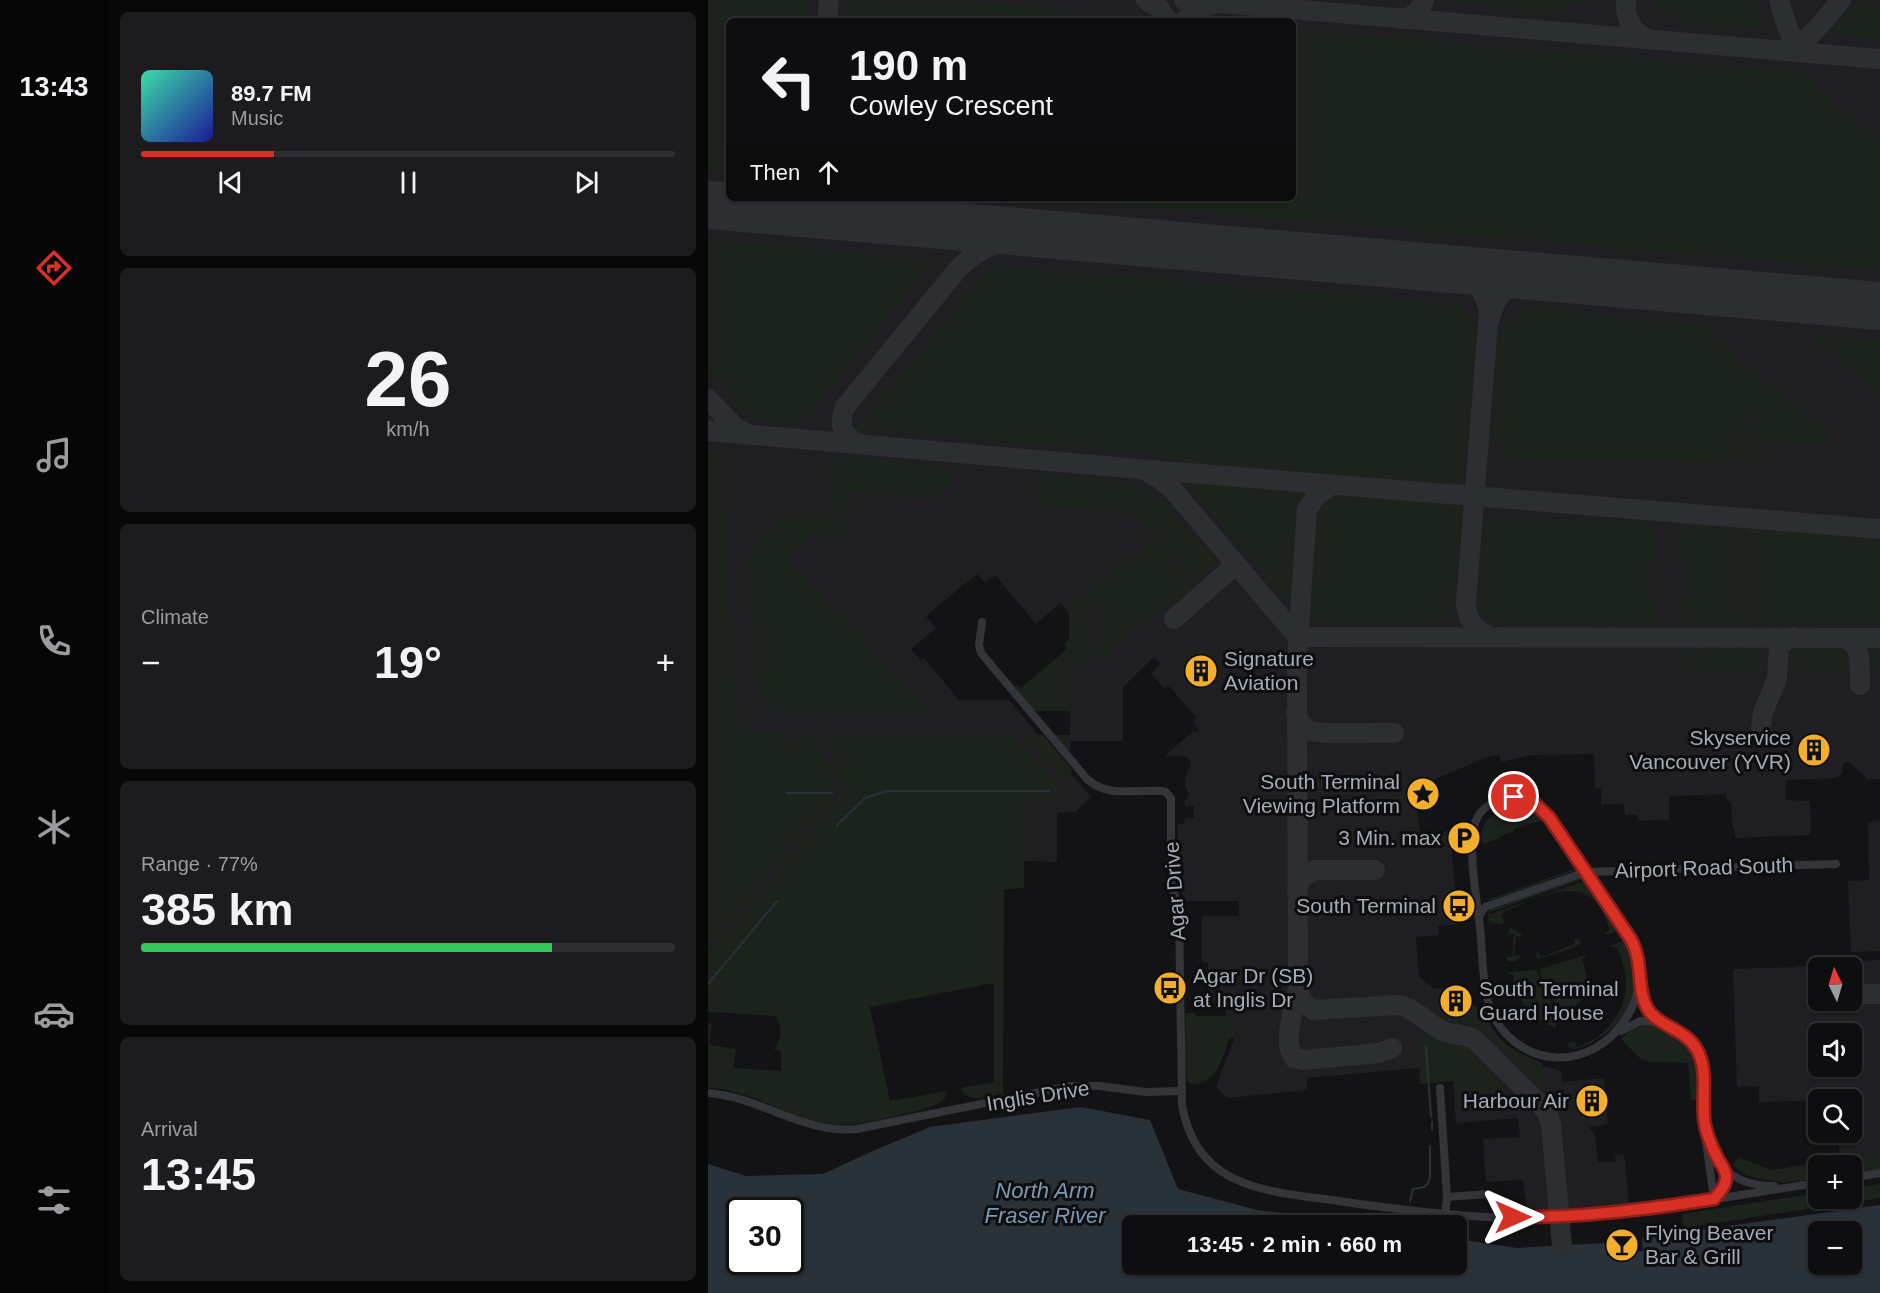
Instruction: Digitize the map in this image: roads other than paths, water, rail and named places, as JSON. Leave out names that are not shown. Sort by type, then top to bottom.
[{"type":"street","name":"Agar Drive","points":[[982,622],[979,648],[982,656],[1087,779],[1107,790],[1162,791],[1171,798],[1171,887],[1179,915],[1180,1091]]},
{"type":"street","points":[[1666,1024],[1651,1020],[1640,1021],[1629,1025],[1587,1053],[1563,1058],[1541,1055],[1514,1040],[1498,1023],[1489,1005],[1486,992],[1479,919],[1472,831],[1480,814],[1495,802],[1504,799],[1519,797],[1538,805],[1549,817],[1634,944],[1640,965],[1646,1006],[1652,1014],[1688,1038],[1700,1056],[1703,1070],[1706,1141],[1714,1199]]},
{"type":"street","name":"Airport Road South","points":[[1479,919],[1479,913],[1485,907],[1586,872],[1836,864]]},
{"type":"street","points":[[1613,1036],[1625,1021],[1634,1004],[1640,965]]},
{"type":"street","name":"Inglis Drive","points":[[708,1093],[736,1097],[803,1123],[841,1130],[857,1129],[1070,1086],[1099,1086],[1146,1092],[1180,1091]]},
{"type":"street","points":[[1180,1091],[1183,1116],[1194,1142],[1214,1166],[1233,1179],[1272,1191],[1445,1215],[1447,1197],[1440,1088]]},
{"type":"street","points":[[1705,1125],[1714,1151],[1726,1174],[1725,1183],[1714,1199]]},
{"type":"street","points":[[1722,1164],[1734,1176],[1746,1182],[1769,1186],[1792,1186]]},
{"type":"street","points":[[1862,1176],[1880,1173]]},
{"type":"street","points":[[1467,1216],[1540,1218],[1633,1211],[1808,1184]]},
{"type":"street","points":[[1447,1197],[1489,1194]]},
{"type":"water","name":"North Arm Fraser River","points":[[1081,1107],[1150,1120],[1178,1189],[1257,1210],[1299,1215],[1122,1215],[1122,1275],[1467,1275],[1467,1240],[1517,1248],[1606,1243],[1607,1256],[1643,1251],[1642,1238],[1880,1205],[1880,1293],[708,1293],[708,1164],[746,1176],[823,1174],[930,1127]]},
{"type":"waterway","points":[[837,825],[865,798],[887,791],[1050,791]]},
{"type":"waterway","points":[[786,793],[832,793]]},
{"type":"waterway","points":[[708,984],[777,901]]},
{"type":"waterway","points":[[1426,1047],[1431,1117]]},
{"type":"waterway","points":[[1432,1122],[1432,1130]]},
{"type":"waterway","points":[[1410,1201],[1413,1189],[1424,1187],[1428,1183],[1430,1146]]},
{"type":"place","name":"Signature Aviation","points":[[1201,671]]},
{"type":"place","name":"Skyservice Vancouver (YVR)","points":[[1814,750]]},
{"type":"place","name":"South Terminal Viewing Platform","points":[[1423,794]]},
{"type":"place","name":"3 Min. max","points":[[1464,838]]},
{"type":"place","name":"South Terminal","points":[[1459,906]]},
{"type":"place","name":"Agar Dr (SB) at Inglis Dr","points":[[1170,988]]},
{"type":"place","name":"South Terminal Guard House","points":[[1456,1001]]},
{"type":"place","name":"Harbour Air","points":[[1592,1101]]},
{"type":"place","name":"Flying Beaver Bar & Grill","points":[[1622,1245]]}]
